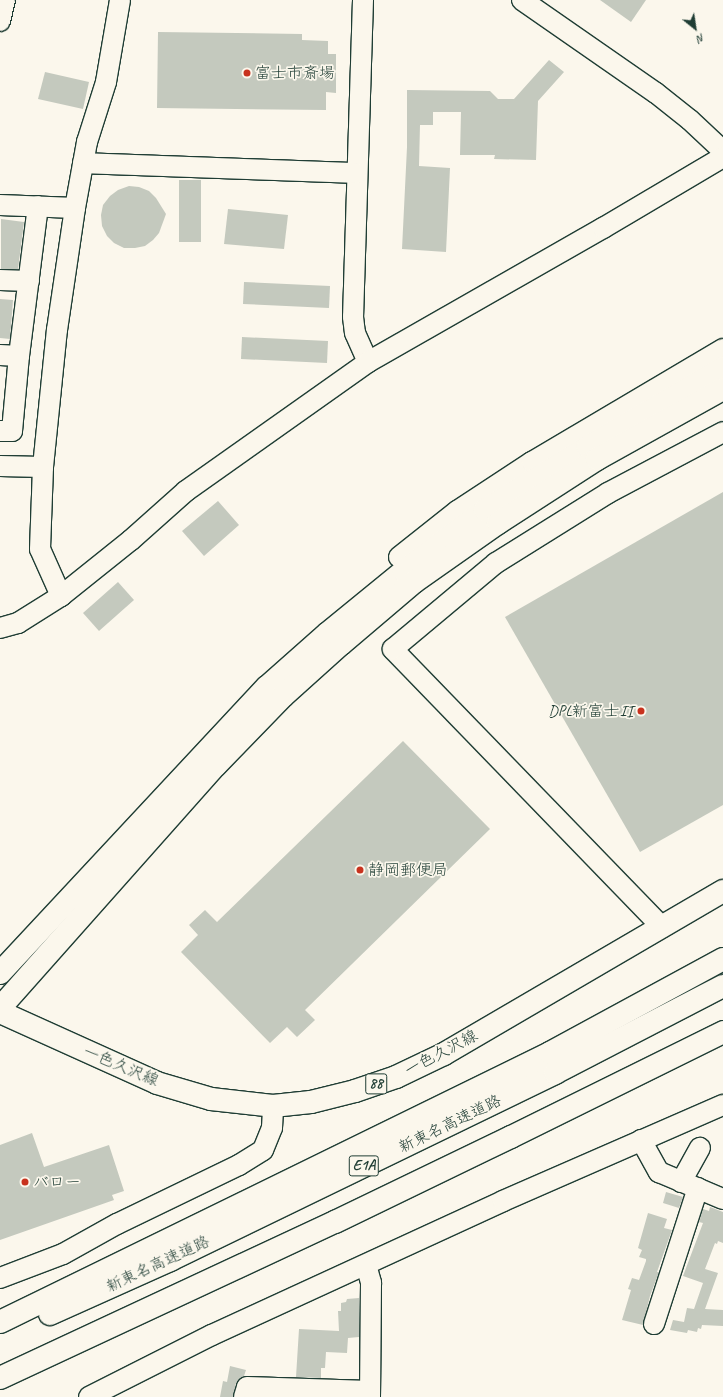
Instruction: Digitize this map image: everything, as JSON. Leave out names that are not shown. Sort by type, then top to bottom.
[{"type":"main road","points":[[0,973],[262,693],[328,633],[404,571],[485,510],[588,447],[723,368]]},
{"type":"main road","points":[[0,1008],[216,765],[283,696],[414,582],[498,523],[597,459],[723,389]]},
{"type":"main road","name":"一色久沢線","points":[[0,1012],[157,1083],[211,1099],[273,1106],[311,1102],[396,1077],[450,1050],[723,891]]},
{"type":"main road","points":[[0,1322],[550,1054],[723,959]]},
{"type":"main road","name":"新東名高速道路","points":[[0,1337],[170,1260],[555,1073],[723,986]]},
{"type":"main road","name":"E1A","points":[[0,1378],[335,1222],[723,1032]]},
{"type":"street","points":[[0,21],[5,0]]},
{"type":"street","points":[[62,596],[40,549],[43,468],[57,330],[75,208],[87,142],[106,82],[120,0]]},
{"type":"street","points":[[363,0],[362,69],[356,173],[353,317],[355,333],[368,362]]},
{"type":"street","points":[[522,0],[656,92],[690,120],[723,151]]},
{"type":"street","points":[[0,628],[18,623],[62,596],[131,540],[186,491],[368,362],[603,228],[723,157]]},
{"type":"street","points":[[83,163],[356,173]]},
{"type":"street","points":[[0,205],[75,208]]},
{"type":"street","points":[[0,431],[12,431],[9,356],[29,281],[38,206]]},
{"type":"street","points":[[0,280],[29,281]]},
{"type":"street","points":[[399,557],[458,511],[532,462],[723,349]]},
{"type":"street","points":[[662,927],[392,649],[496,563],[608,493],[723,432]]},
{"type":"street","points":[[0,466],[43,468]]},
{"type":"street","points":[[89,1397],[212,1335],[503,1201],[723,1105]]},
{"type":"street","points":[[0,1278],[63,1254],[117,1224],[239,1165],[263,1150],[272,1128],[273,1106]]},
{"type":"street","points":[[641,1140],[659,1172],[723,1199]]},
{"type":"street","points":[[654,1324],[700,1148]]},
{"type":"street","points":[[244,1397],[247,1387],[370,1394],[371,1283],[366,1265]]},
{"type":"building","points":[[600,0],[646,0],[631,22]]},
{"type":"building","name":"富士市斎場","points":[[158,32],[302,34],[302,40],[328,41],[328,54],[336,54],[336,93],[326,92],[326,110],[157,108]]},
{"type":"building","points":[[549,60],[564,72],[538,101],[536,160],[494,159],[495,155],[460,155],[461,112],[433,112],[433,125],[420,125],[419,166],[450,168],[446,252],[402,249],[407,147],[407,90],[490,91],[498,99],[514,99]]},
{"type":"building","points":[[45,72],[89,82],[83,109],[38,99]]},
{"type":"building","points":[[179,180],[201,180],[201,242],[179,242]]},
{"type":"building","points":[[129,186],[139,187],[149,191],[156,198],[166,214],[159,233],[153,240],[145,246],[135,248],[124,248],[114,243],[107,236],[102,226],[101,215],[103,205],[110,196],[118,190]]},
{"type":"building","points":[[228,209],[288,215],[284,249],[224,244]]},
{"type":"building","points":[[1,219],[24,222],[18,269],[1,269]]},
{"type":"building","points":[[244,282],[330,286],[329,308],[243,304]]},
{"type":"building","points":[[0,299],[13,300],[10,339],[0,338]]},
{"type":"building","points":[[242,337],[328,341],[327,363],[241,359]]},
{"type":"building","name":"DPL新富士II","points":[[723,492],[723,805],[640,852],[505,617]]},
{"type":"building","points":[[218,501],[239,525],[204,556],[182,531]]},
{"type":"building","points":[[118,582],[134,600],[99,631],[83,613]]},
{"type":"building","name":"静岡郵便局","points":[[403,741],[490,829],[305,1010],[315,1020],[297,1037],[287,1027],[270,1043],[181,952],[198,935],[189,925],[205,910],[217,922]]},
{"type":"building","points":[[32,1133],[44,1167],[109,1145],[124,1191],[112,1195],[114,1200],[0,1240],[0,1145]]},
{"type":"building","points":[[666,1192],[683,1197],[679,1208],[663,1203]]},
{"type":"building","points":[[710,1207],[723,1212],[723,1243],[718,1241],[717,1244],[715,1243],[705,1269],[718,1273],[705,1309],[723,1310],[723,1326],[702,1325],[701,1329],[698,1328],[697,1332],[688,1330],[687,1333],[670,1330],[673,1320],[684,1322],[687,1308],[694,1309],[703,1283],[683,1276],[703,1223],[699,1222],[703,1209],[709,1211]]},
{"type":"building","points":[[648,1213],[667,1219],[664,1228],[672,1230],[657,1272],[659,1272],[650,1296],[643,1325],[622,1320],[631,1290],[628,1289],[632,1278],[639,1280],[646,1261],[646,1259],[639,1257],[642,1250],[638,1248]]},
{"type":"building","points":[[359,1298],[359,1337],[348,1338],[347,1353],[326,1352],[325,1368],[321,1368],[321,1378],[296,1377],[299,1329],[339,1331],[338,1311],[341,1311],[341,1303],[346,1302],[347,1299]]},
{"type":"building","points":[[230,1366],[246,1370],[244,1376],[236,1383],[233,1397],[220,1397],[223,1381],[227,1382]]},
{"type":"place","name":"富士市斎場","points":[[247,73]]},
{"type":"place","name":"DPL新富士II","points":[[641,711]]},
{"type":"place","name":"静岡郵便局","points":[[360,870]]},
{"type":"place","name":"バロー","points":[[25,1182]]}]
